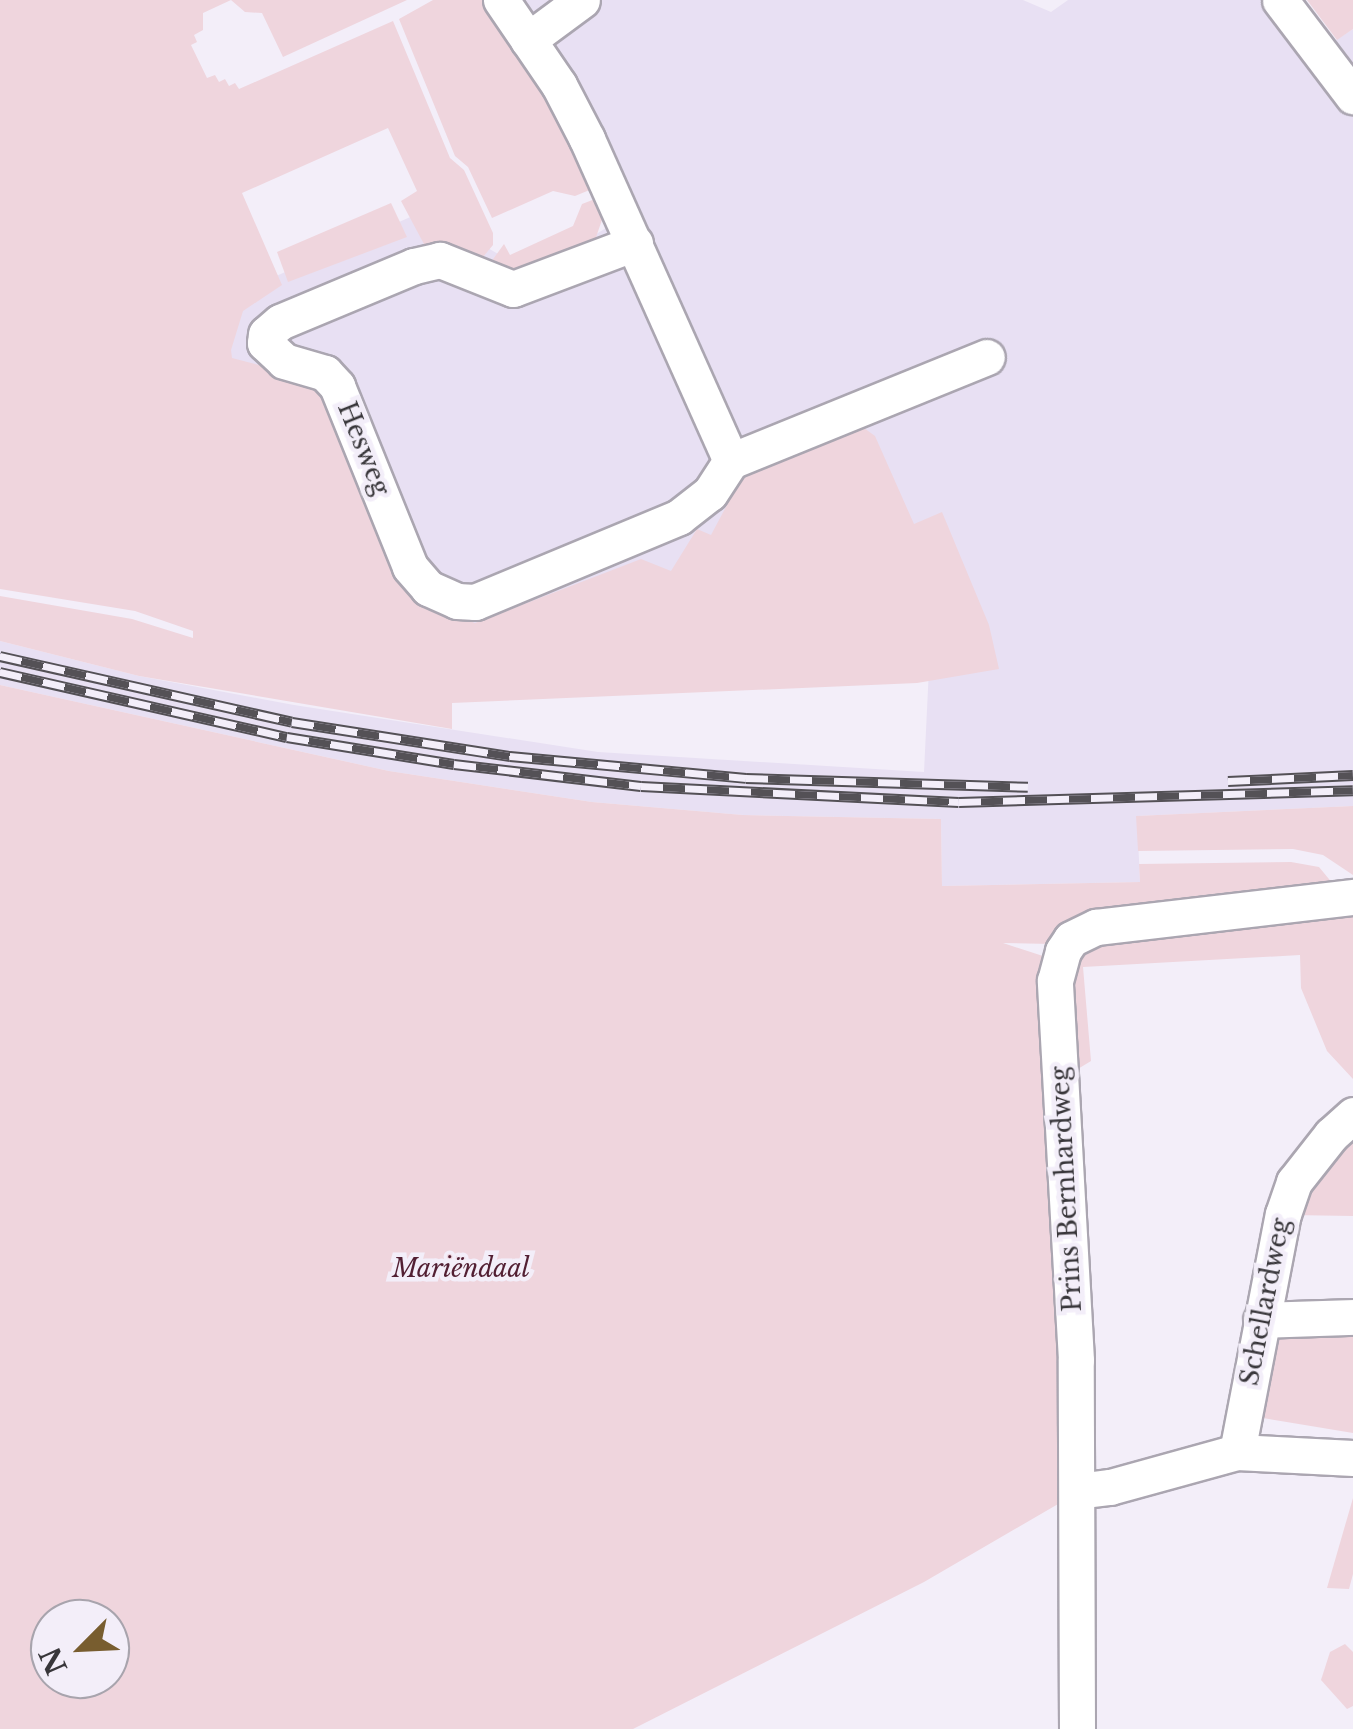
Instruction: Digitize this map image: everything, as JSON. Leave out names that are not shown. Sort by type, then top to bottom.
[{"type":"street","points":[[501,0],[580,125],[731,461],[987,357]]},
{"type":"street","points":[[528,40],[582,0]]},
{"type":"street","points":[[1280,0],[1353,96]]},
{"type":"street","name":"Hesweg","points":[[635,243],[513,290],[440,260],[414,266],[280,322],[269,330],[265,343],[284,361],[324,373],[337,386],[410,567],[428,588],[457,601],[474,602],[679,517],[710,493],[731,461]]},
{"type":"street","name":"Prins Bernhardweg","points":[[1077,1729],[1076,1360],[1056,981],[1062,951],[1071,939],[1096,927],[1353,898]]},
{"type":"street","name":"Schellardweg","points":[[1236,1452],[1275,1244],[1294,1182],[1353,1114]]},
{"type":"street","points":[[1261,1320],[1353,1317]]},
{"type":"street","points":[[1077,1490],[1110,1486],[1236,1452],[1353,1458]]},
{"type":"shaded area","points":[[516,0],[1023,0],[1051,12],[1068,0],[1264,0],[1308,58],[1353,29],[1353,806],[1137,816],[1140,882],[942,886],[941,819],[743,815],[592,802],[389,771],[0,685],[0,641],[139,676],[294,705],[598,752],[924,772],[929,668],[695,586],[414,640],[235,379],[206,307],[424,211],[512,262],[593,236],[629,214]]},
{"type":"green space","points":[[0,0],[231,0],[203,13],[203,30],[194,35],[197,42],[191,45],[207,78],[215,75],[219,82],[225,79],[229,86],[235,83],[239,89],[393,21],[450,158],[464,170],[493,233],[493,245],[478,263],[425,246],[401,201],[417,191],[388,128],[242,193],[282,285],[243,311],[231,350],[232,358],[293,374],[322,392],[405,569],[461,618],[475,623],[641,559],[671,571],[697,529],[711,535],[727,505],[719,501],[738,469],[847,426],[864,428],[875,436],[914,524],[942,512],[989,625],[999,669],[917,683],[452,703],[452,729],[139,676],[0,641],[0,596],[132,619],[193,638],[193,631],[135,611],[0,589]]},
{"type":"green space","points":[[231,0],[407,0],[283,57],[262,13],[245,12]]},
{"type":"green space","points":[[433,0],[490,0],[533,63],[592,189],[575,196],[553,191],[492,218],[468,167],[455,156],[399,19]]},
{"type":"green space","points":[[1307,0],[1353,0],[1353,29],[1337,40]]},
{"type":"green space","points":[[595,199],[604,214],[593,246],[518,278],[491,262],[504,244],[510,255],[573,226],[582,204]]},
{"type":"green space","points":[[391,203],[407,237],[288,282],[277,252]]},
{"type":"green space","name":"Mariëndaal","points":[[0,685],[389,771],[592,802],[743,815],[941,819],[942,886],[1140,882],[1139,864],[1291,862],[1319,867],[1338,890],[1052,944],[1003,943],[1046,957],[1065,1500],[924,1582],[633,1729],[0,1729]]},
{"type":"green space","points":[[1353,806],[1353,875],[1323,855],[1293,849],[1138,851],[1136,816]]},
{"type":"green space","points":[[1353,905],[1353,1079],[1327,1051],[1301,988],[1300,955],[1083,967],[1091,1061],[1068,1075],[1069,963],[1100,936]]},
{"type":"green space","points":[[1348,1134],[1353,1143],[1353,1216],[1291,1215]]},
{"type":"green space","points":[[1353,1326],[1353,1433],[1257,1417],[1273,1331]]},
{"type":"green space","points":[[1353,1498],[1353,1574],[1349,1589],[1327,1588]]},
{"type":"green space","points":[[1345,1644],[1353,1652],[1353,1706],[1347,1709],[1321,1680],[1330,1652]]},
{"type":"railway","points":[[0,656],[292,722],[510,756],[746,778],[1028,787]]},
{"type":"railway","points":[[0,672],[287,737],[454,764],[641,786],[959,802],[1353,790]]},
{"type":"railway","points":[[1228,781],[1353,775]]}]
